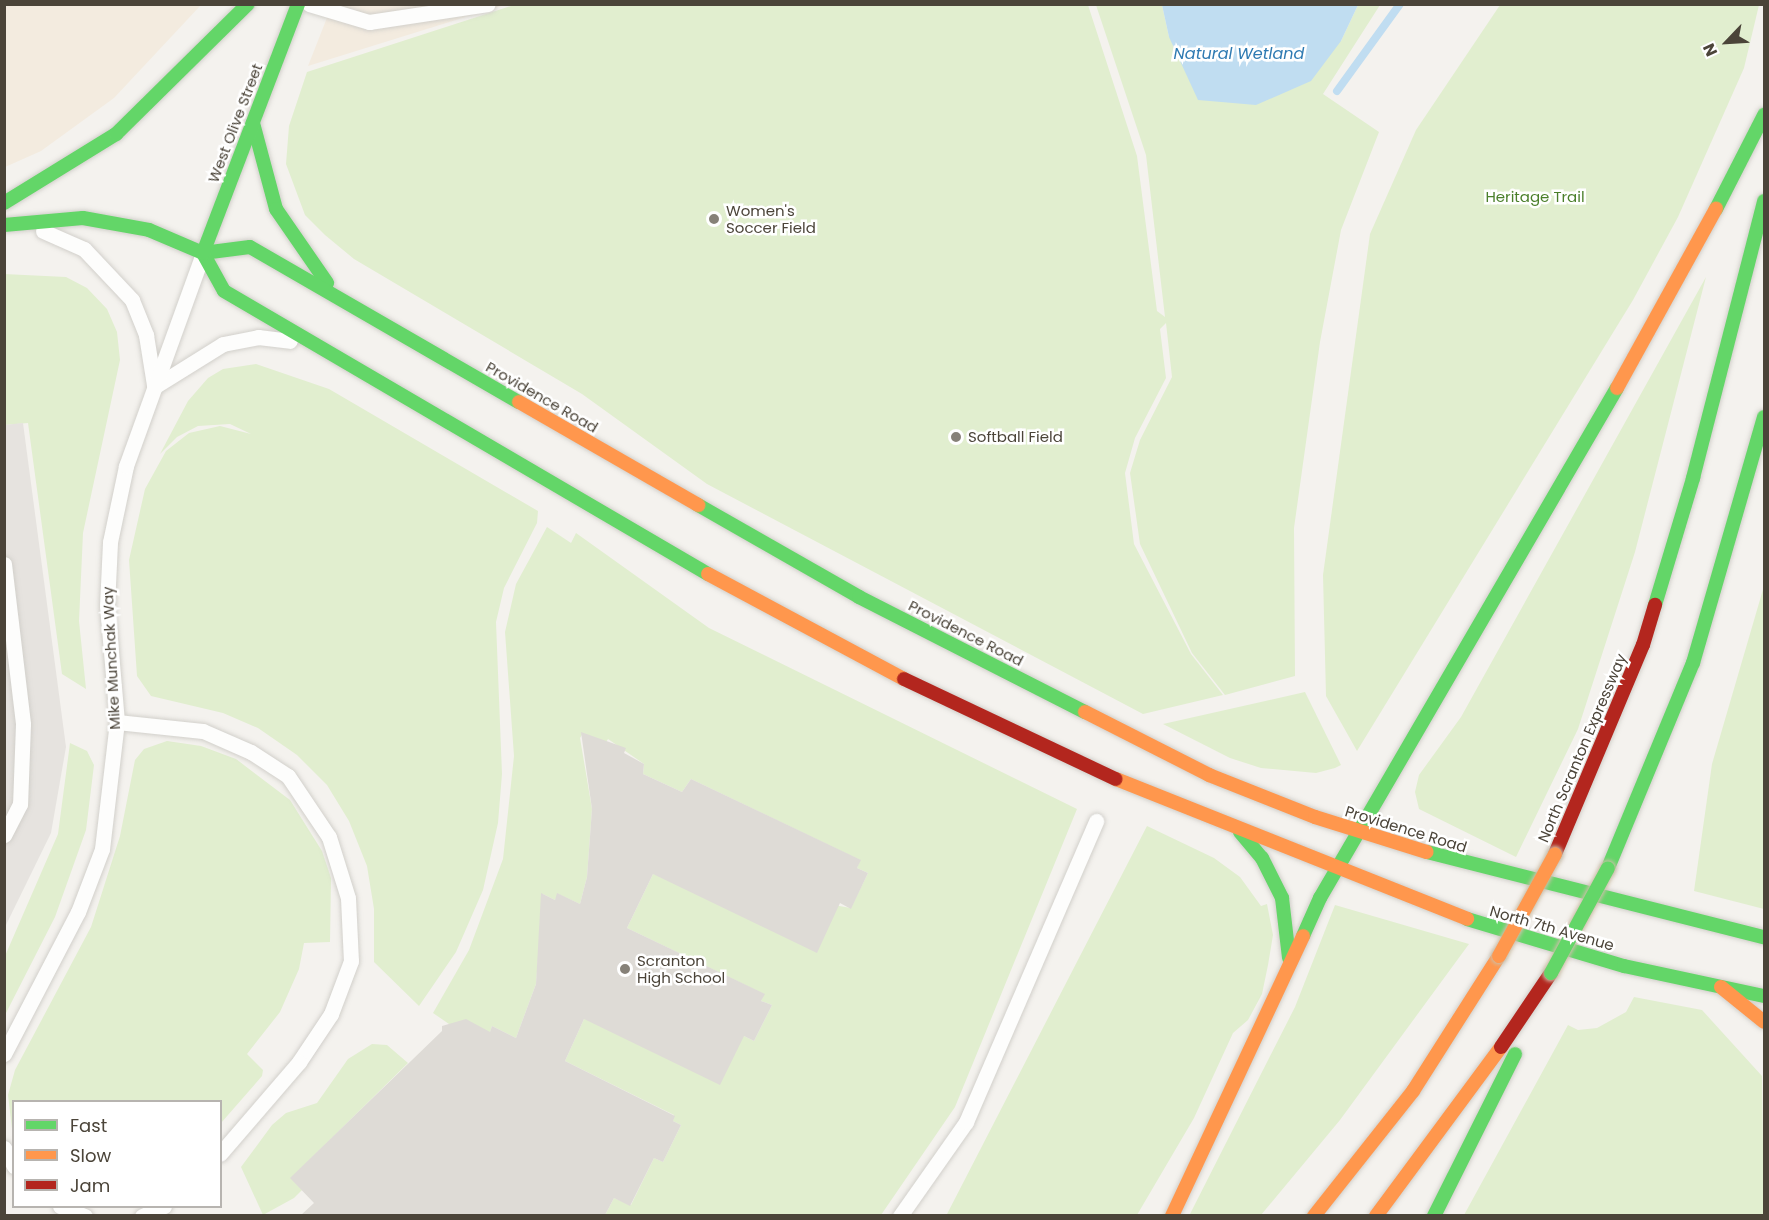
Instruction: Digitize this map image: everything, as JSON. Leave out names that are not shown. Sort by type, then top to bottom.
[{"type":"main road","points":[[4,202],[116,134],[248,4]]},
{"type":"main road","name":"West Olive Street","points":[[203,253],[298,4]]},
{"type":"main road","points":[[1172,1215],[1206,1151],[1289,965],[1337,870],[1683,275],[1764,114]]},
{"type":"main road","points":[[253,123],[276,209],[338,297]]},
{"type":"main road","name":"North Scranton Expressway","points":[[1314,1215],[1413,1091],[1499,956],[1555,854],[1617,716],[1662,584],[1764,201]]},
{"type":"main road","name":"Providence Road","points":[[4,225],[83,218],[125,224],[203,253],[250,247],[859,597],[1209,775],[1359,831],[1552,889],[1764,937]]},
{"type":"main road","points":[[203,253],[224,291],[834,644],[1048,749],[1240,832],[1337,870]]},
{"type":"main road","points":[[1434,1215],[1477,1138],[1551,973],[1608,868],[1693,663],[1764,417]]},
{"type":"main road","points":[[1240,832],[1262,858],[1282,898],[1289,965]]},
{"type":"main road","name":"North 7th Avenue","points":[[1337,870],[1537,943],[1764,996]]},
{"type":"main road","points":[[1376,1215],[1452,1119],[1551,973]]},
{"type":"main road","points":[[1721,987],[1764,1022]]},
{"type":"lane","points":[[309,4],[369,22],[488,4]]},
{"type":"lane","points":[[20,223],[84,249],[118,281],[146,335],[154,387],[203,353],[239,339],[278,338],[322,347]]},
{"type":"lane","name":"Mike Munchak Way","points":[[4,1054],[66,938],[97,865],[109,817],[117,722],[107,606],[110,542],[126,466],[203,253]]},
{"type":"lane","points":[[4,564],[23,724],[20,804],[4,835]]},
{"type":"lane","points":[[117,722],[203,731],[251,752],[288,776],[329,837],[348,898],[351,961],[331,1014],[299,1062],[222,1152]]},
{"type":"lane","points":[[900,1215],[966,1122],[1096,821]]},
{"type":"lane","points":[[66,1208],[85,1215]]},
{"type":"lane","points":[[142,1215],[159,1208]]},
{"type":"shaded area","points":[[5,4],[201,5],[114,98],[41,151],[5,167]]},
{"type":"shaded area","points":[[332,5],[504,5],[308,66]]},
{"type":"shaded area","points":[[23,423],[66,747],[51,833],[5,927],[4,425]]},
{"type":"green space","points":[[514,5],[1088,5],[1137,156],[1157,311],[1165,317],[1146,155],[1096,5],[1162,5],[1169,37],[1341,41],[1358,5],[1380,5],[1323,94],[1379,132],[1341,230],[1320,342],[1294,528],[1295,676],[1225,695],[1192,653],[1140,544],[1130,473],[1140,440],[1172,377],[1166,323],[1160,329],[1166,378],[1135,438],[1125,473],[1134,544],[1191,654],[1223,695],[1143,714],[707,484],[582,394],[354,259],[325,235],[305,215],[286,164],[289,126],[307,72]]},
{"type":"green space","name":"Heritage Trail","points":[[1500,5],[1759,5],[1744,68],[1678,217],[1633,300],[1357,751],[1326,696],[1323,575],[1370,234],[1416,130]]},
{"type":"green space","points":[[4,274],[66,277],[87,288],[107,309],[117,332],[120,360],[83,533],[79,621],[86,689],[62,674],[28,423],[5,425]]},
{"type":"green space","points":[[1706,277],[1635,552],[1578,729],[1516,857],[1419,809],[1415,792],[1419,775],[1461,717]]},
{"type":"green space","points":[[256,364],[329,389],[538,511],[537,523],[504,588],[496,622],[502,774],[498,823],[483,890],[456,952],[419,1006],[374,962],[374,909],[367,866],[349,821],[327,785],[297,755],[258,728],[223,713],[151,696],[137,676],[129,560],[145,489],[166,451],[189,433],[220,426],[251,434],[230,424],[198,426],[177,437],[160,454],[188,401],[208,378],[223,369]]},
{"type":"green space","points":[[547,527],[571,543],[576,533],[709,628],[1077,809],[955,1107],[881,1215],[605,1215],[614,1198],[631,1205],[654,1158],[663,1162],[681,1125],[673,1121],[674,1115],[565,1061],[584,1019],[744,1036],[754,1041],[772,1005],[761,1001],[764,994],[627,928],[653,874],[851,908],[868,873],[857,868],[860,860],[691,779],[682,792],[643,774],[644,764],[608,739],[605,744],[583,733],[580,738],[592,809],[587,877],[580,904],[558,894],[555,900],[543,894],[536,984],[516,1038],[492,1026],[490,1032],[448,1031],[449,1024],[433,1013],[469,950],[503,859],[514,756],[505,632],[516,584]]},
{"type":"green space","points":[[1764,586],[1764,909],[1694,891],[1712,764]]},
{"type":"green space","points":[[1305,692],[1341,765],[1335,768],[1316,773],[1261,768],[1230,758],[1163,724]]},
{"type":"green space","points":[[167,741],[201,746],[236,759],[290,800],[322,851],[331,878],[330,942],[304,943],[299,969],[280,1012],[247,1054],[263,1070],[262,1076],[222,1122],[222,1100],[12,1100],[12,1129],[8,1095],[15,1070],[91,927],[120,836],[135,760],[144,749]]},
{"type":"green space","points":[[70,743],[87,751],[94,765],[86,830],[55,917],[5,1015],[5,956],[58,834]]},
{"type":"green space","points":[[1147,826],[1214,858],[1240,877],[1261,906],[1267,904],[1273,935],[1262,994],[1248,1020],[1233,1033],[1194,1118],[1137,1215],[946,1216]]},
{"type":"green space","points":[[1335,905],[1469,944],[1340,1120],[1261,1215],[1189,1216],[1295,1007]]},
{"type":"green space","points":[[1634,997],[1702,1010],[1762,1076],[1764,1215],[1464,1215],[1568,1025],[1578,1030],[1597,1028],[1626,1012]]},
{"type":"green space","points":[[372,1044],[387,1045],[408,1063],[291,1178],[302,1190],[294,1198],[263,1215],[241,1167],[272,1125],[286,1113],[317,1103],[348,1059]]},
{"type":"water","name":"Natural Wetland","points":[[1162,4],[1358,5],[1341,41],[1311,81],[1256,105],[1198,100],[1169,37]]},
{"type":"building","name":"Scranton High School","points":[[581,732],[626,748],[624,753],[644,764],[643,774],[682,792],[691,779],[861,860],[857,868],[868,873],[851,909],[840,903],[817,953],[653,874],[627,928],[765,994],[761,1001],[772,1005],[754,1041],[744,1036],[720,1085],[584,1019],[565,1061],[675,1116],[673,1121],[681,1125],[663,1162],[654,1158],[630,1206],[614,1198],[605,1215],[301,1215],[314,1203],[290,1178],[442,1031],[442,1026],[466,1019],[490,1032],[492,1026],[516,1038],[536,984],[541,893],[555,900],[557,893],[580,904],[587,877],[592,809]]},
{"type":"waterway","points":[[1337,91],[1400,4]]},
{"type":"traffic: fast","points":[[4,203],[116,134],[248,4]]},
{"type":"traffic: fast","points":[[203,253],[298,4]]},
{"type":"traffic: fast","points":[[1716,209],[1764,115]]},
{"type":"traffic: fast","points":[[253,123],[276,209],[327,283]]},
{"type":"traffic: fast","points":[[1655,605],[1693,478],[1764,201]]},
{"type":"traffic: fast","points":[[4,225],[83,218],[149,230],[203,253],[250,247],[519,402]]},
{"type":"traffic: fast","points":[[203,253],[224,291],[708,574]]},
{"type":"traffic: fast","points":[[1303,936],[1320,898],[1617,388]]},
{"type":"traffic: fast","points":[[1608,868],[1693,663],[1764,417]]},
{"type":"traffic: fast","points":[[698,505],[859,597],[1085,712]]},
{"type":"traffic: fast","points":[[1240,832],[1262,858],[1282,898],[1289,958]]},
{"type":"traffic: fast","points":[[1427,852],[1764,937]]},
{"type":"traffic: fast","points":[[1551,973],[1608,868]]},
{"type":"traffic: fast","points":[[1467,919],[1624,966],[1764,996]]},
{"type":"traffic: fast","points":[[1434,1216],[1515,1054]]},
{"type":"traffic: slow","points":[[1617,388],[1716,209]]},
{"type":"traffic: slow","points":[[519,402],[698,505]]},
{"type":"traffic: slow","points":[[708,574],[904,679]]},
{"type":"traffic: slow","points":[[1085,712],[1209,775],[1315,817],[1427,852]]},
{"type":"traffic: slow","points":[[1116,779],[1467,919]]},
{"type":"traffic: slow","points":[[1499,956],[1555,854]]},
{"type":"traffic: slow","points":[[1172,1216],[1303,936]]},
{"type":"traffic: slow","points":[[1314,1216],[1413,1091],[1499,956]]},
{"type":"traffic: slow","points":[[1721,987],[1764,1022]]},
{"type":"traffic: slow","points":[[1376,1216],[1501,1047]]},
{"type":"traffic: jam","points":[[1555,854],[1643,645],[1655,605]]},
{"type":"traffic: jam","points":[[904,679],[1116,779]]},
{"type":"traffic: jam","points":[[1501,1047],[1551,973]]},
{"type":"place","name":"Women's Soccer Field","points":[[714,219]]},
{"type":"place","name":"Softball Field","points":[[956,437]]},
{"type":"place","name":"Scranton High School","points":[[625,969]]}]
